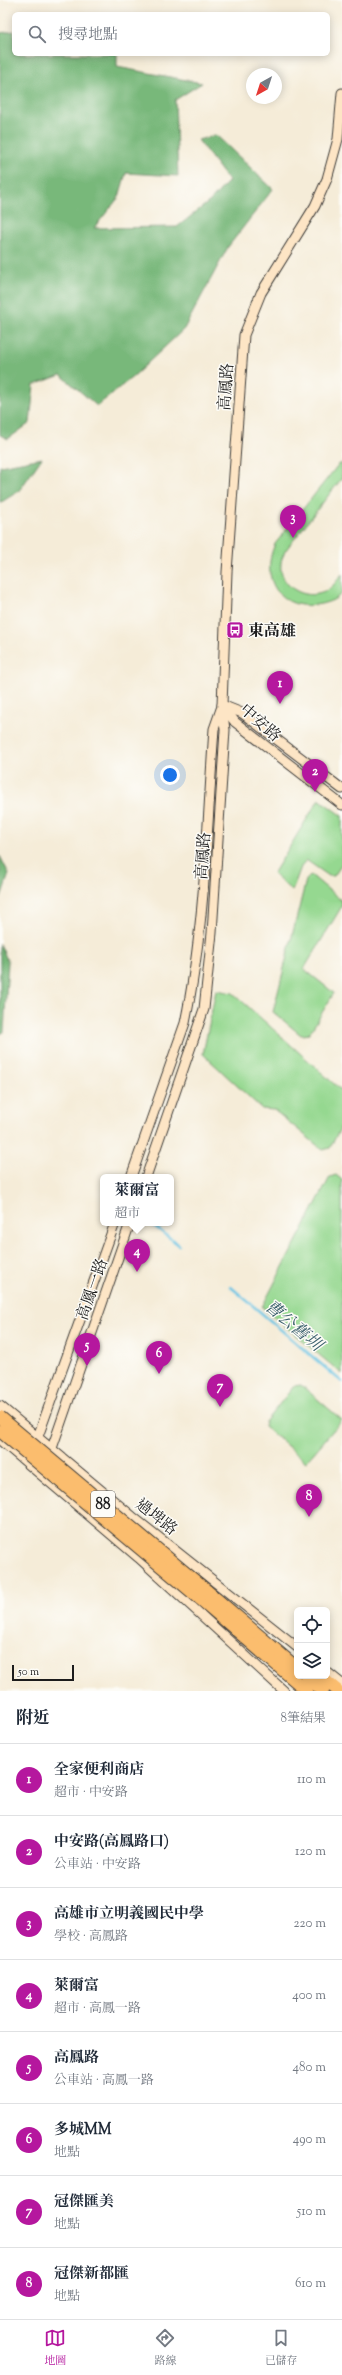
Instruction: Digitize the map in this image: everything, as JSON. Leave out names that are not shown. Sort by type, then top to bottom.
[{"type":"highway","name":"88","points":[[0,1417],[203,1594],[306,1691]]},
{"type":"highway","name":"88","points":[[0,1431],[294,1666]]},
{"type":"highway","points":[[203,1594],[248,1617],[294,1655]]},
{"type":"highway","points":[[203,1594],[233,1633],[298,1691]]},
{"type":"highway","points":[[309,1679],[323,1691]]},
{"type":"highway","points":[[324,1679],[338,1691]]},
{"type":"street","name":"高鳳路","points":[[147,1174],[204,1009],[212,933],[225,730],[222,705],[228,556],[244,335],[258,300],[315,206],[327,179],[338,139],[342,93]]},
{"type":"street","name":"高鳳路","points":[[132,1174],[185,1023],[189,1005],[200,933],[214,729],[222,705]]},
{"type":"street","name":"中安路","points":[[222,705],[242,713],[342,789]]},
{"type":"street","name":"中安路","points":[[222,705],[235,722],[342,805]]},
{"type":"street","name":"高鳳一路","points":[[30,1466],[37,1438],[114,1226]]},
{"type":"street","name":"高鳳一路","points":[[46,1479],[51,1449],[129,1226]]},
{"type":"street","name":"過埤路","points":[[0,1406],[37,1438],[294,1645]]},
{"type":"street","points":[[0,1440],[139,1558],[284,1691]]},
{"type":"street","points":[[330,1674],[342,1684]]},
{"type":"green space","points":[[12,31],[12,56],[117,56],[117,67],[202,83],[175,100],[178,176],[126,173],[119,197],[94,228],[177,227],[210,201],[229,181],[198,140],[216,135],[273,189],[228,247],[184,329],[135,375],[97,406],[61,375],[34,385],[30,423],[8,439],[0,435],[0,33]]},
{"type":"green space","points":[[42,458],[19,491],[0,503],[0,466]]},
{"type":"green space","points":[[342,463],[342,478],[285,551],[281,560],[281,571],[288,585],[294,590],[309,594],[324,592],[336,582],[342,574],[342,593],[335,599],[321,604],[307,605],[294,603],[284,598],[272,581],[270,569],[271,557],[275,544],[338,465]]},
{"type":"green space","points":[[319,799],[342,816],[342,864],[334,876],[329,876],[306,860],[301,867],[292,891],[273,874]]},
{"type":"green space","points":[[0,856],[9,874],[0,900]]},
{"type":"green space","points":[[311,875],[342,901],[342,906],[304,969],[334,993],[309,1034],[301,1035],[273,1012],[306,880]]},
{"type":"green space","points":[[0,944],[8,962],[4,1032],[0,1034]]},
{"type":"green space","points":[[216,990],[233,993],[342,1091],[342,1125],[330,1148],[323,1150],[274,1110],[262,1109],[203,1054]]},
{"type":"green space","points":[[336,1175],[342,1180],[342,1374],[262,1307],[330,1177]]},
{"type":"green space","points":[[301,1385],[342,1420],[306,1462],[264,1426],[265,1422],[294,1386]]},
{"type":"waterway","name":"曹公舊圳","points":[[154,1226],[179,1245]]},
{"type":"waterway","name":"曹公舊圳","points":[[231,1287],[342,1382]]},
{"type":"place","name":"高雄市立明義國民中學","points":[[293,538]]},
{"type":"place","name":"東高雄","points":[[235,630]]},
{"type":"place","name":"全家便利商店","points":[[280,704]]},
{"type":"place","name":"中安路(高鳳路口)","points":[[315,792]]},
{"type":"place","name":"萊爾富","points":[[137,1272]]},
{"type":"place","name":"高鳳路","points":[[87,1366]]},
{"type":"place","name":"多城MM","points":[[159,1374]]},
{"type":"place","name":"冠傑匯美","points":[[220,1407]]},
{"type":"place","name":"冠傑新都匯","points":[[309,1517]]}]
